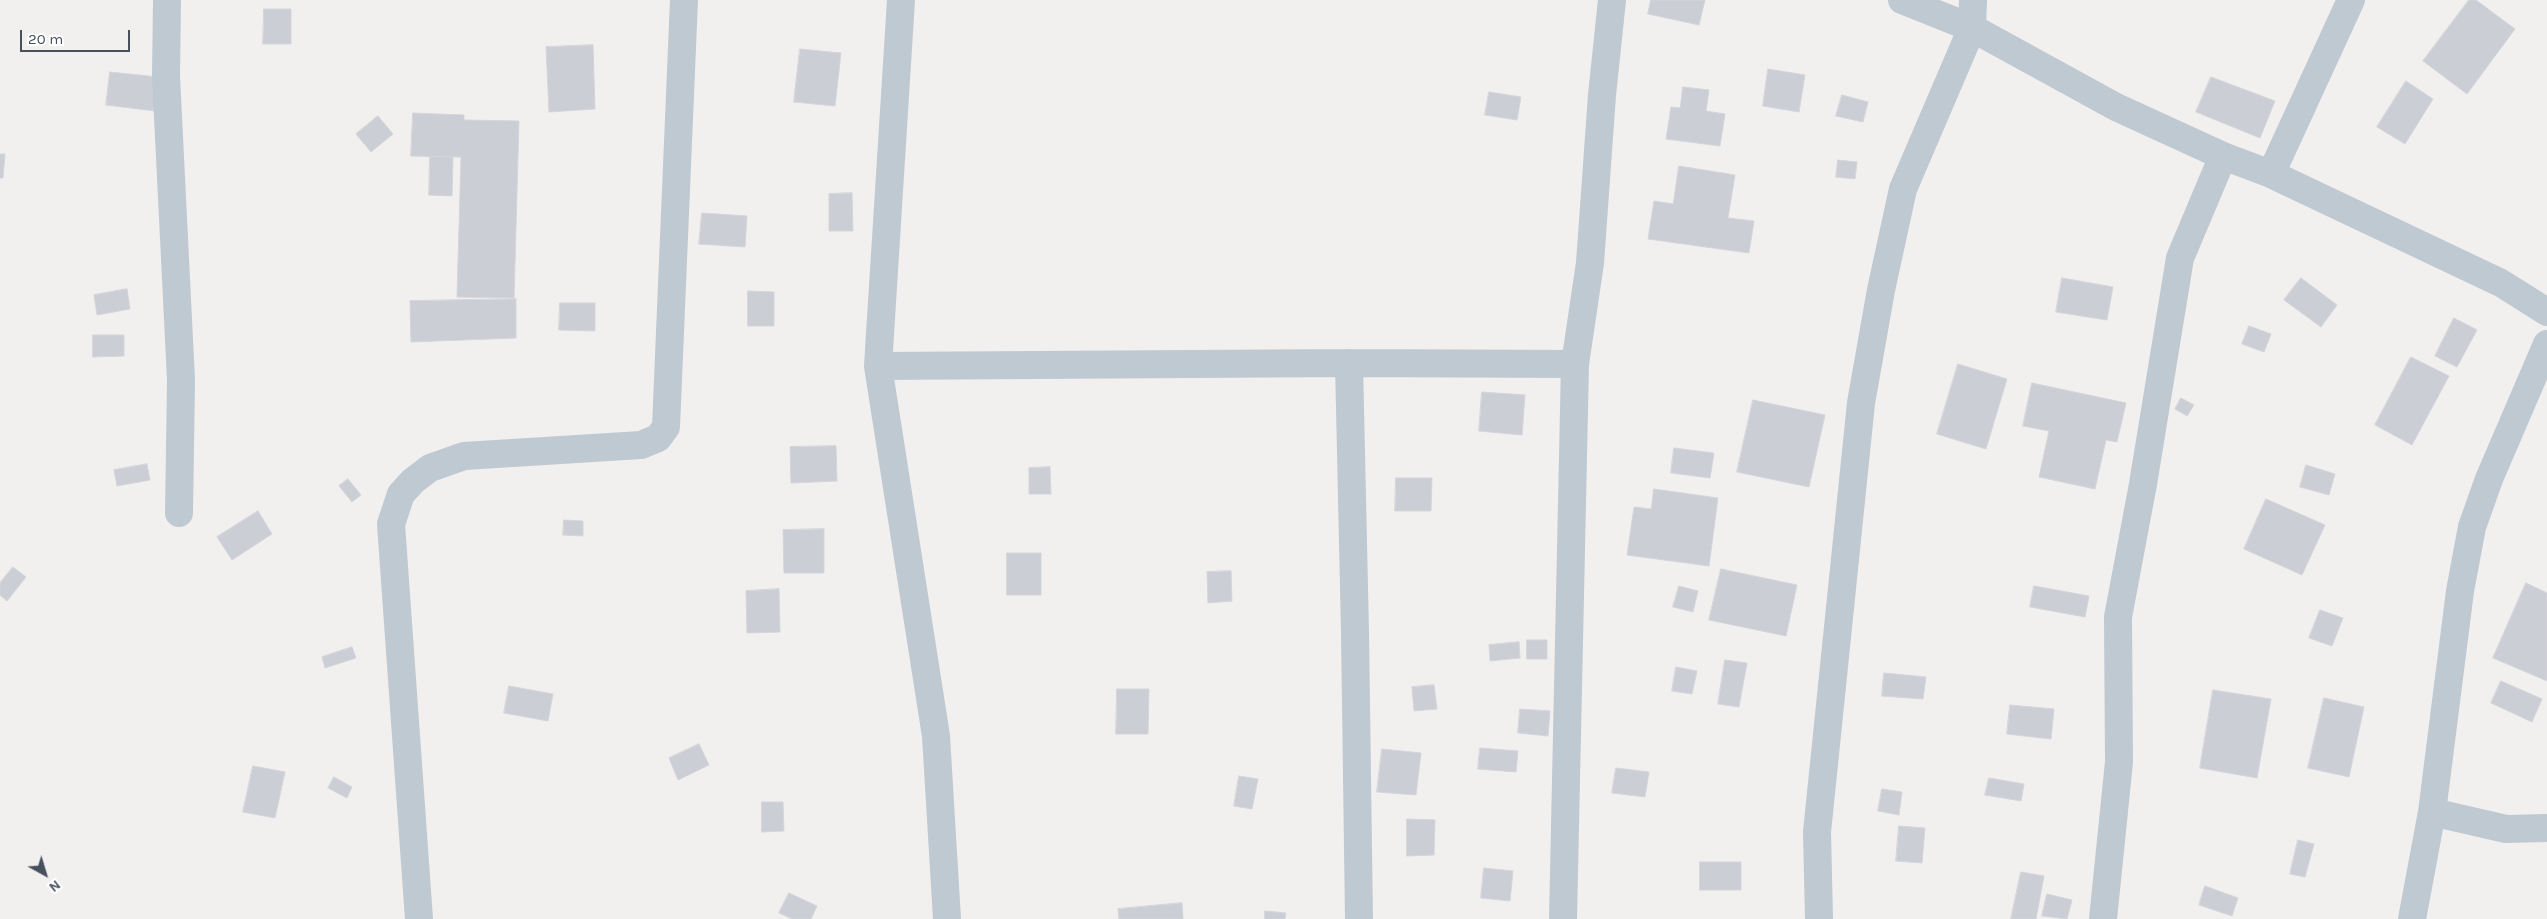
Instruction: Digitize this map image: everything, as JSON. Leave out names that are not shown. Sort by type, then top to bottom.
[{"type":"street","points":[[167,0],[166,76],[181,380],[179,513]]},
{"type":"street","points":[[418,919],[390,524],[401,494],[413,481],[430,468],[464,456],[641,445],[658,438],[666,428],[684,0]]},
{"type":"street","points":[[901,0],[878,366],[936,736],[947,919]]},
{"type":"street","points":[[1563,919],[1575,364],[1590,263],[1602,96],[1612,0]]},
{"type":"street","points":[[1902,0],[1972,28],[2116,107],[2223,156],[2271,174],[2501,283],[2547,312]]},
{"type":"street","points":[[1819,919],[1817,832],[1862,402],[1881,290],[1903,189],[1972,28],[1973,0]]},
{"type":"street","points":[[2271,174],[2351,0]]},
{"type":"street","points":[[2103,919],[2119,762],[2118,617],[2143,484],[2180,258],[2223,156]]},
{"type":"street","points":[[2412,919],[2432,812],[2460,590],[2472,527],[2489,479],[2547,344]]},
{"type":"street","points":[[878,366],[1348,363],[1575,364]]},
{"type":"street","points":[[1348,363],[1355,632],[1359,919]]},
{"type":"street","points":[[2432,812],[2506,830],[2547,828]]},
{"type":"building","points":[[1651,0],[1705,0],[1699,25],[1648,14]]},
{"type":"building","points":[[2469,0],[2476,0],[2515,29],[2467,94],[2423,61]]},
{"type":"building","points":[[264,9],[291,9],[291,44],[263,44]]},
{"type":"building","points":[[593,45],[595,109],[549,112],[546,47]]},
{"type":"building","points":[[800,49],[841,53],[835,106],[794,102]]},
{"type":"building","points":[[1768,69],[1805,75],[1799,112],[1763,106]]},
{"type":"building","points":[[110,72],[158,77],[155,111],[106,105]]},
{"type":"building","points":[[2211,77],[2275,101],[2260,138],[2196,112]]},
{"type":"building","points":[[2406,81],[2433,99],[2405,144],[2377,127]]},
{"type":"building","points":[[1683,87],[1709,90],[1706,111],[1725,114],[1720,146],[1666,139],[1671,107],[1680,108]]},
{"type":"building","points":[[1489,92],[1521,97],[1517,120],[1485,115]]},
{"type":"building","points":[[1842,95],[1868,102],[1863,122],[1836,116]]},
{"type":"building","points":[[413,113],[464,115],[464,120],[519,121],[514,298],[457,297],[461,157],[411,156]]},
{"type":"building","points":[[378,116],[393,134],[371,152],[356,134]]},
{"type":"building","points":[[0,154],[5,154],[3,178],[0,178]]},
{"type":"building","points":[[430,156],[453,157],[452,196],[429,195]]},
{"type":"building","points":[[1838,160],[1857,162],[1855,179],[1836,177]]},
{"type":"building","points":[[1679,166],[1735,175],[1728,218],[1754,221],[1749,253],[1648,239],[1654,201],[1673,204]]},
{"type":"building","points":[[852,193],[853,231],[829,231],[829,194]]},
{"type":"building","points":[[702,213],[747,216],[745,247],[699,244]]},
{"type":"building","points":[[2062,278],[2113,287],[2107,320],[2056,312]]},
{"type":"building","points":[[2301,278],[2337,305],[2321,327],[2284,300]]},
{"type":"building","points":[[127,289],[130,309],[97,315],[94,295]]},
{"type":"building","points":[[748,291],[774,292],[774,326],[748,326]]},
{"type":"building","points":[[516,299],[516,338],[411,342],[410,301]]},
{"type":"building","points":[[560,303],[595,303],[595,331],[559,330]]},
{"type":"building","points":[[2454,318],[2477,330],[2457,367],[2435,356]]},
{"type":"building","points":[[2249,326],[2271,334],[2264,352],[2242,344]]},
{"type":"building","points":[[93,335],[124,335],[124,356],[93,357]]},
{"type":"building","points":[[2411,357],[2449,376],[2412,445],[2375,425]]},
{"type":"building","points":[[1958,364],[2007,379],[1986,449],[1937,434]]},
{"type":"building","points":[[2032,383],[2126,403],[2117,442],[2106,440],[2095,489],[2039,477],[2049,431],[2023,426]]},
{"type":"building","points":[[1482,392],[1525,395],[1522,435],[1479,431]]},
{"type":"building","points":[[2181,398],[2194,405],[2187,416],[2175,409]]},
{"type":"building","points":[[1753,400],[1825,415],[1809,487],[1737,472]]},
{"type":"building","points":[[836,446],[837,481],[791,483],[790,447]]},
{"type":"building","points":[[1674,448],[1714,453],[1710,478],[1671,473]]},
{"type":"building","points":[[147,464],[150,480],[117,486],[114,470]]},
{"type":"building","points":[[2306,465],[2335,474],[2329,495],[2300,487]]},
{"type":"building","points":[[1050,467],[1051,494],[1029,494],[1029,468]]},
{"type":"building","points":[[1396,478],[1432,478],[1431,511],[1395,511]]},
{"type":"building","points":[[348,479],[361,495],[352,502],[339,486]]},
{"type":"building","points":[[1654,489],[1718,498],[1709,566],[1627,555],[1634,507],[1651,509]]},
{"type":"building","points":[[2266,499],[2325,525],[2302,575],[2244,549]]},
{"type":"building","points":[[258,511],[272,534],[232,560],[217,537]]},
{"type":"building","points":[[564,520],[583,521],[583,536],[563,535]]},
{"type":"building","points":[[824,529],[824,573],[784,573],[783,530]]},
{"type":"building","points":[[1007,553],[1041,553],[1041,595],[1007,595]]},
{"type":"building","points":[[13,567],[26,577],[7,601],[0,595],[0,583]]},
{"type":"building","points":[[1721,569],[1797,585],[1786,636],[1709,620]]},
{"type":"building","points":[[1231,571],[1232,601],[1208,603],[1207,572]]},
{"type":"building","points":[[2526,583],[2547,593],[2547,681],[2493,658]]},
{"type":"building","points":[[1679,586],[1698,591],[1693,612],[1673,607]]},
{"type":"building","points":[[2034,586],[2089,596],[2085,617],[2030,607]]},
{"type":"building","points":[[779,589],[780,632],[747,633],[746,591]]},
{"type":"building","points":[[2320,610],[2343,618],[2332,646],[2309,638]]},
{"type":"building","points":[[1527,640],[1547,640],[1547,659],[1527,659]]},
{"type":"building","points":[[1519,642],[1520,658],[1490,661],[1489,645]]},
{"type":"building","points":[[352,647],[356,658],[325,668],[322,657]]},
{"type":"building","points":[[1725,660],[1747,663],[1739,707],[1718,704]]},
{"type":"building","points":[[1676,667],[1697,671],[1692,694],[1672,691]]},
{"type":"building","points":[[1884,673],[1926,677],[1923,699],[1882,696]]},
{"type":"building","points":[[2501,681],[2542,699],[2532,722],[2491,703]]},
{"type":"building","points":[[1434,685],[1437,709],[1414,711],[1412,687]]},
{"type":"building","points":[[509,686],[553,694],[548,721],[504,713]]},
{"type":"building","points":[[1117,689],[1149,689],[1148,734],[1116,734]]},
{"type":"building","points":[[2213,690],[2271,699],[2257,778],[2200,768]]},
{"type":"building","points":[[2324,698],[2364,707],[2349,777],[2308,768]]},
{"type":"building","points":[[2010,705],[2054,709],[2051,739],[2007,734]]},
{"type":"building","points":[[1520,709],[1550,711],[1548,736],[1518,733]]},
{"type":"building","points":[[699,744],[709,765],[678,780],[669,758]]},
{"type":"building","points":[[1480,748],[1518,751],[1516,772],[1478,769]]},
{"type":"building","points":[[1382,749],[1421,753],[1416,795],[1377,792]]},
{"type":"building","points":[[253,766],[285,772],[275,818],[243,812]]},
{"type":"building","points":[[1616,768],[1649,772],[1645,797],[1612,793]]},
{"type":"building","points":[[1239,776],[1258,779],[1252,809],[1234,806]]},
{"type":"building","points":[[334,777],[352,787],[347,798],[328,788]]},
{"type":"building","points":[[1989,778],[2024,784],[2021,801],[1985,795]]},
{"type":"building","points":[[1882,789],[1902,792],[1899,815],[1878,811]]},
{"type":"building","points":[[762,802],[783,802],[784,831],[762,832]]},
{"type":"building","points":[[1407,819],[1435,820],[1434,855],[1407,856]]},
{"type":"building","points":[[1899,826],[1925,828],[1922,863],[1896,861]]},
{"type":"building","points":[[2298,840],[2314,844],[2305,877],[2290,874]]},
{"type":"building","points":[[1700,862],[1741,862],[1741,890],[1700,890]]},
{"type":"building","points":[[1484,868],[1513,871],[1510,901],[1481,898]]},
{"type":"building","points":[[2021,872],[2044,876],[2036,919],[2011,919]]},
{"type":"building","points":[[2205,886],[2238,898],[2232,916],[2199,905]]},
{"type":"building","points":[[789,893],[817,906],[811,919],[792,919],[779,913]]},
{"type":"building","points":[[2047,894],[2072,900],[2067,919],[2042,916]]},
{"type":"building","points":[[1182,903],[1183,919],[1119,919],[1118,909]]},
{"type":"building","points":[[1265,911],[1286,913],[1285,919],[1265,919]]}]
